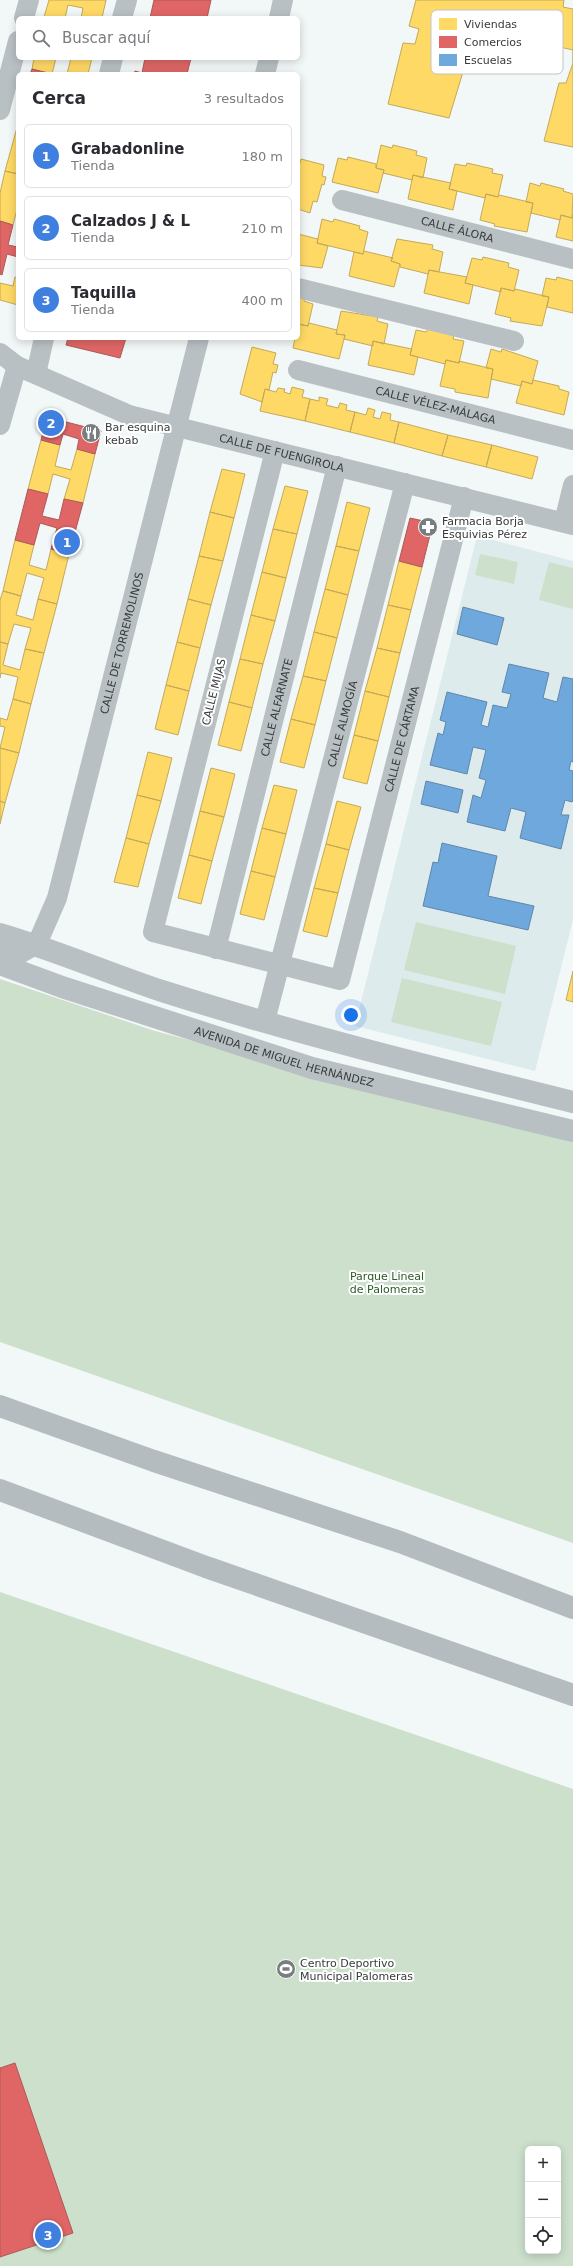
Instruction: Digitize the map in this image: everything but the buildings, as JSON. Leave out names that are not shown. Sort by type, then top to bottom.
[{"type":"highway","points":[[0,1406],[154,1461],[400,1542],[573,1608]]},
{"type":"highway","points":[[0,1490],[206,1567],[573,1696]]},
{"type":"highway","points":[[523,1678],[573,1705]]},
{"type":"street","points":[[25,16],[29,0]]},
{"type":"street","points":[[123,16],[127,0]]},
{"type":"street","points":[[279,16],[283,0]]},
{"type":"street","points":[[0,110],[16,49]]},
{"type":"street","points":[[110,72],[112,60]]},
{"type":"street","points":[[266,72],[268,60]]},
{"type":"street","name":"CALLE ÁLORA","points":[[342,200],[573,259]]},
{"type":"street","points":[[300,288],[514,341]]},
{"type":"street","points":[[36,374],[44,340]]},
{"type":"street","name":"CALLE DE TORREMOLINOS","points":[[37,944],[57,898],[199,340]]},
{"type":"street","name":"CALLE DE FUENGIROLA","points":[[0,353],[17,366],[129,415],[568,523]]},
{"type":"street","points":[[0,425],[17,366]]},
{"type":"street","name":"CALLE VÉLEZ-MÁLAGA","points":[[298,370],[573,440]]},
{"type":"street","name":"CALLE MIJAS","points":[[216,949],[153,932],[276,451]]},
{"type":"street","name":"CALLE ALFARNATE","points":[[216,949],[337,466]]},
{"type":"street","name":"CALLE ALMOGÍA","points":[[265,1021],[405,483]]},
{"type":"street","points":[[568,523],[573,485]]},
{"type":"street","name":"CALLE DE CÁRTAMA","points":[[280,965],[340,980],[464,497]]},
{"type":"street","points":[[0,934],[37,944],[162,991],[365,1050],[573,1102]]},
{"type":"street","points":[[0,951],[14,957],[37,944]]},
{"type":"street","points":[[216,949],[280,965]]},
{"type":"street","name":"AVENIDA DE MIGUEL HERNÁNDEZ","points":[[0,964],[62,987],[312,1068],[573,1131]]},
{"type":"shaded area","points":[[477,536],[573,561],[573,920],[535,1071],[355,1026]]},
{"type":"green space","points":[[480,554],[518,562],[514,584],[475,575]]},
{"type":"green space","points":[[549,562],[573,568],[573,609],[539,600]]},
{"type":"green space","points":[[416,922],[516,946],[505,994],[404,970]]},
{"type":"green space","points":[[402,978],[502,1002],[491,1046],[391,1022]]},
{"type":"green space","name":"Parque Lineal de Palomeras","points":[[0,979],[155,1031],[573,1141],[573,1543],[0,1342]]},
{"type":"green space","name":"Centro Deportivo Municipal Palomeras","points":[[0,1592],[573,1789],[573,2266],[0,2266]]},
{"type":"place","name":"Calzados J & L","points":[[51,423]]},
{"type":"place","name":"Bar esquina kebab","points":[[91,433]]},
{"type":"place","name":"Farmacia Borja Esquivias Pérez","points":[[428,527]]},
{"type":"place","name":"Grabadonline","points":[[67,542]]},
{"type":"place","name":"Centro Deportivo Municipal Palomeras","points":[[286,1969]]},
{"type":"place","name":"Taquilla","points":[[48,2235]]}]
